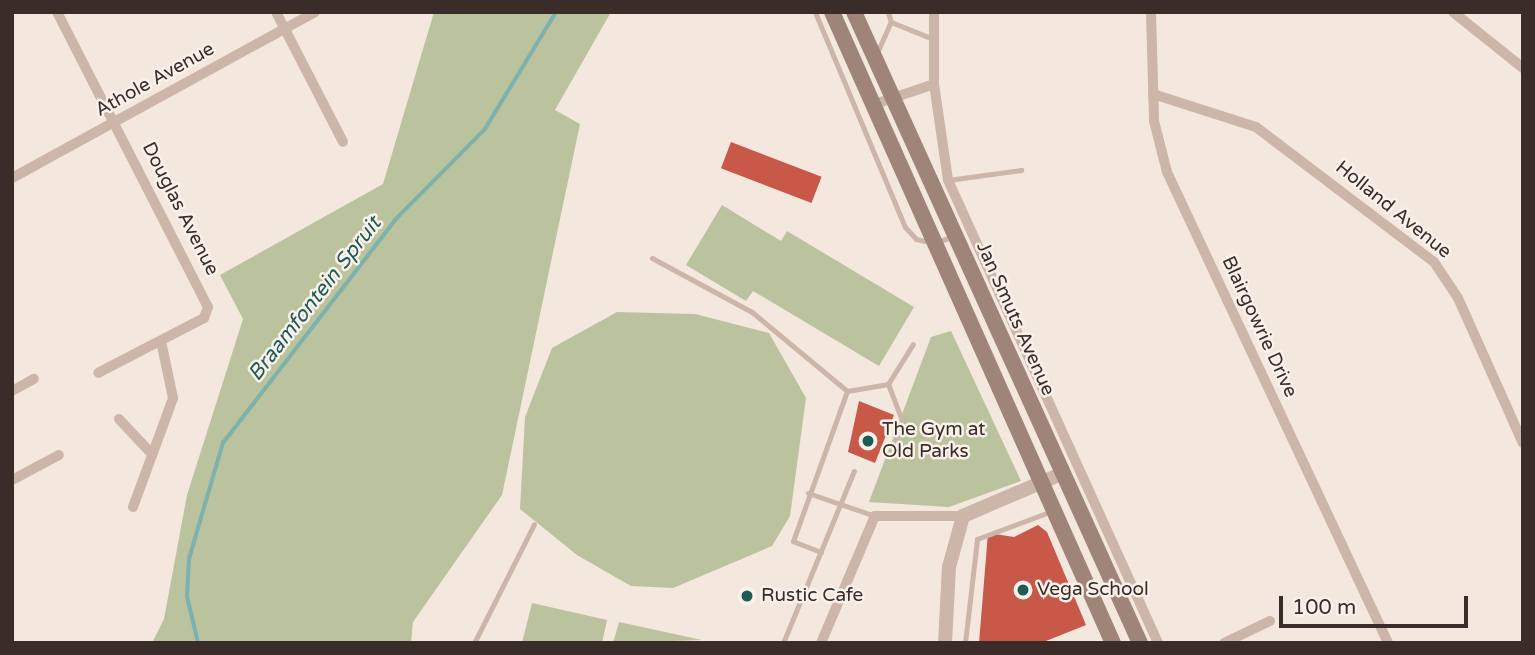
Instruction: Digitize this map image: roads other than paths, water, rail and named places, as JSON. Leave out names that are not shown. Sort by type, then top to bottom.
[{"type":"main road","points":[[832,12],[1041,487],[1113,643]]},
{"type":"main road","name":"Jan Smuts Avenue","points":[[854,12],[1061,474],[1140,643]]},
{"type":"street","name":"Douglas Avenue","points":[[57,12],[116,121],[207,301],[204,318],[98,373]]},
{"type":"street","points":[[276,12],[343,142]]},
{"type":"street","name":"Athole Avenue","points":[[12,178],[315,12]]},
{"type":"street","name":"Jan Smuts Avenue","points":[[934,12],[934,83],[948,180],[1157,643]]},
{"type":"street","name":"Blairgowrie Drive","points":[[1151,12],[1153,94],[1167,172],[1388,643]]},
{"type":"street","points":[[1453,12],[1523,68]]},
{"type":"street","points":[[872,105],[934,83]]},
{"type":"street","name":"Holland Avenue","points":[[1153,94],[1256,127],[1434,262],[1458,298],[1523,443]]},
{"type":"street","points":[[133,507],[147,480],[149,452],[173,398],[161,341]]},
{"type":"street","points":[[12,391],[34,379]]},
{"type":"street","points":[[119,419],[149,452]]},
{"type":"street","points":[[12,480],[59,455]]},
{"type":"street","points":[[821,643],[875,516],[963,516],[1041,487],[1061,474]]},
{"type":"street","points":[[945,643],[947,589],[963,516]]},
{"type":"street","points":[[1224,643],[1270,621]]},
{"type":"lane","points":[[814,12],[905,226],[916,239],[933,243],[954,236]]},
{"type":"lane","points":[[875,58],[891,22],[888,12]]},
{"type":"lane","points":[[891,22],[934,39]]},
{"type":"lane","points":[[948,180],[1021,170]]},
{"type":"lane","points":[[652,258],[752,312],[847,391],[888,384],[913,344]]},
{"type":"lane","points":[[888,384],[902,421],[892,454]]},
{"type":"lane","points":[[821,552],[793,541],[808,493],[847,391]]},
{"type":"lane","points":[[783,642],[854,471]]},
{"type":"lane","points":[[808,493],[839,506],[875,516]]},
{"type":"lane","points":[[965,643],[972,548],[981,534],[1052,511]]},
{"type":"lane","points":[[474,643],[534,524]]},
{"type":"lane","points":[[947,589],[967,590]]},
{"type":"waterway","name":"Braamfontein Spruit","points":[[198,643],[187,597],[189,559],[223,443],[396,219],[485,129],[556,12]]},
{"type":"place","name":"The Gym at Old Parks","points":[[868,441]]},
{"type":"place","name":"Vega School","points":[[1023,590]]},
{"type":"place","name":"Rustic Cafe","points":[[747,596]]}]
